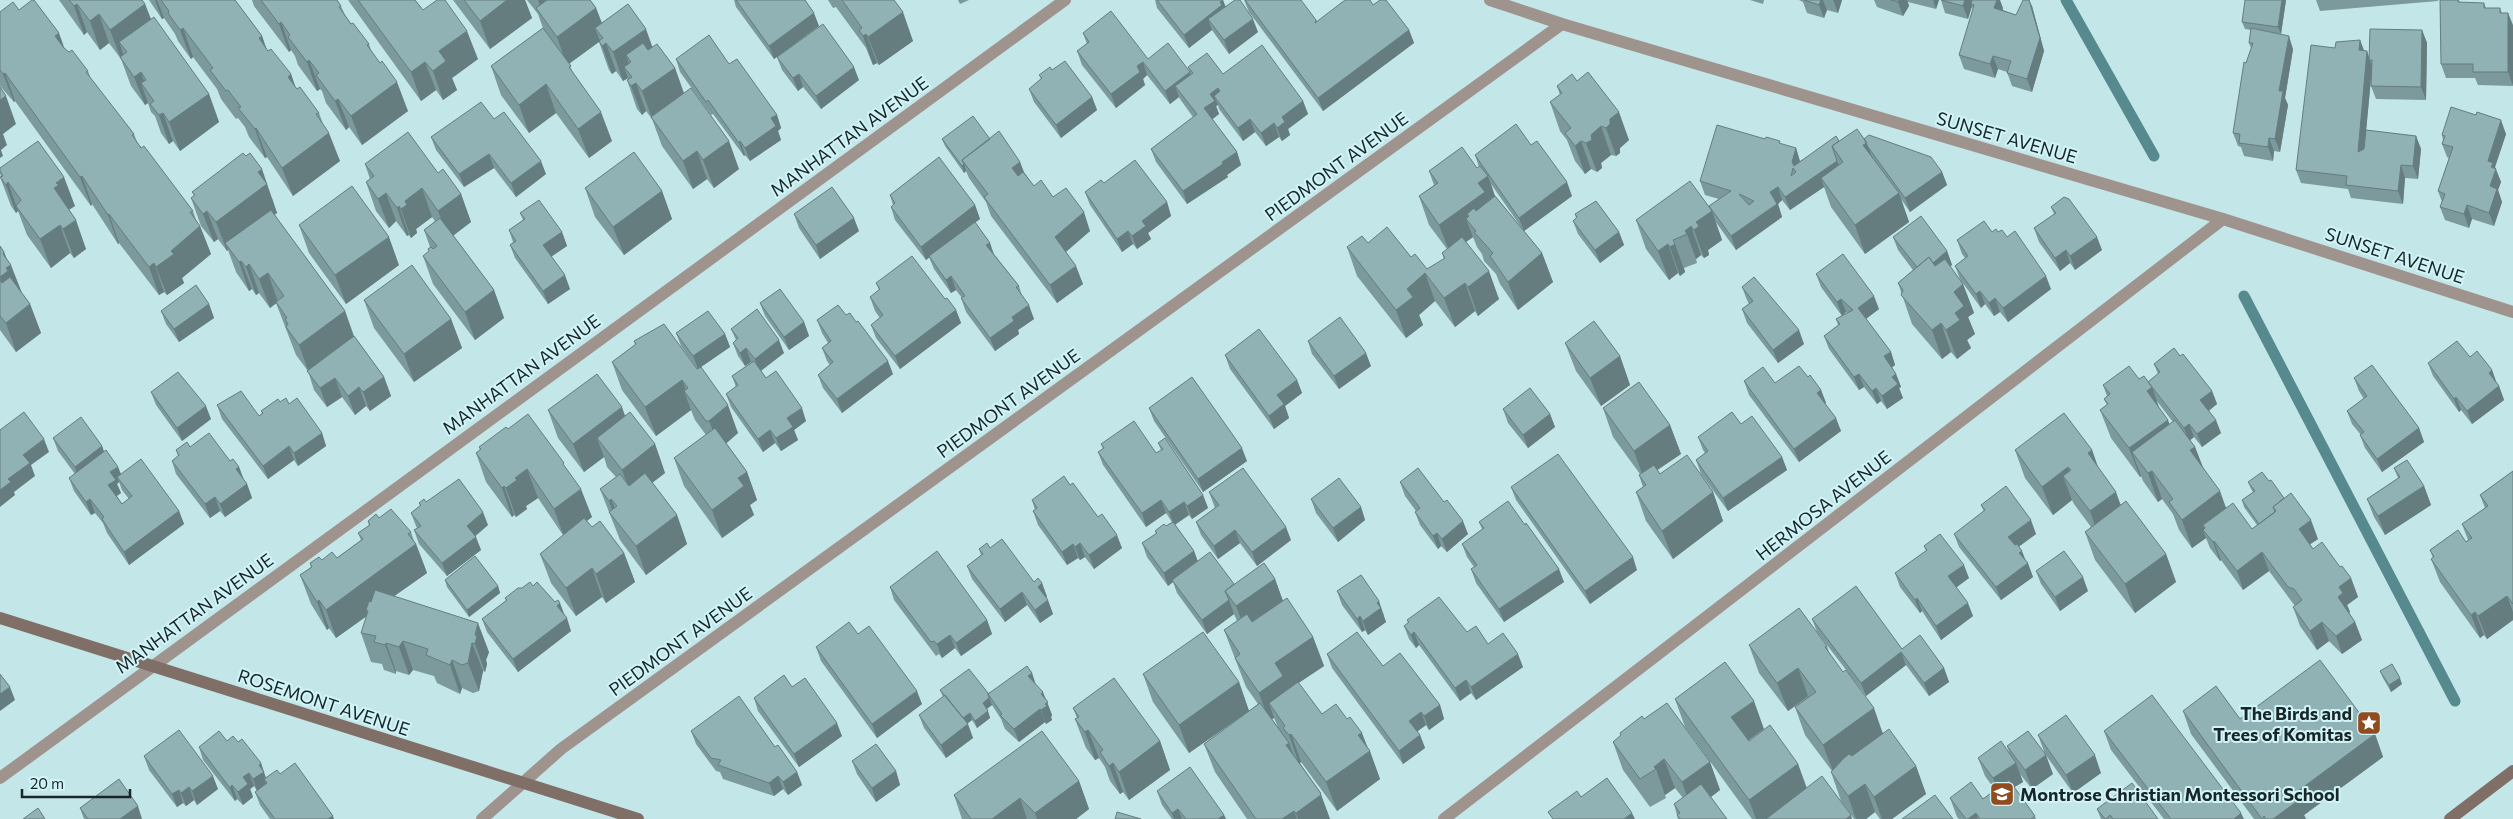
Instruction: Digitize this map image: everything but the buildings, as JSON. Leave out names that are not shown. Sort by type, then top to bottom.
[{"type":"street","name":"MANHATTAN AVENUE","points":[[0,778],[152,665],[1065,0]]},
{"type":"street","name":"SUNSET AVENUE","points":[[1490,0],[1562,24],[2223,218],[2513,312]]},
{"type":"street","name":"PIEDMONT AVENUE","points":[[482,819],[561,748],[1562,24]]},
{"type":"street","name":"HERMOSA AVENUE","points":[[1444,819],[2223,218]]},
{"type":"street","name":"ROSEMONT AVENUE","points":[[0,618],[638,819]]},
{"type":"street","points":[[2450,819],[2513,771]]},
{"type":"waterway","points":[[2066,0],[2154,156]]},
{"type":"waterway","points":[[2244,296],[2455,701]]},
{"type":"place","name":"The Birds and Trees of Komitas","points":[[2369,723]]},
{"type":"place","name":"Montrose Christian Montessori School","points":[[2002,794]]}]
